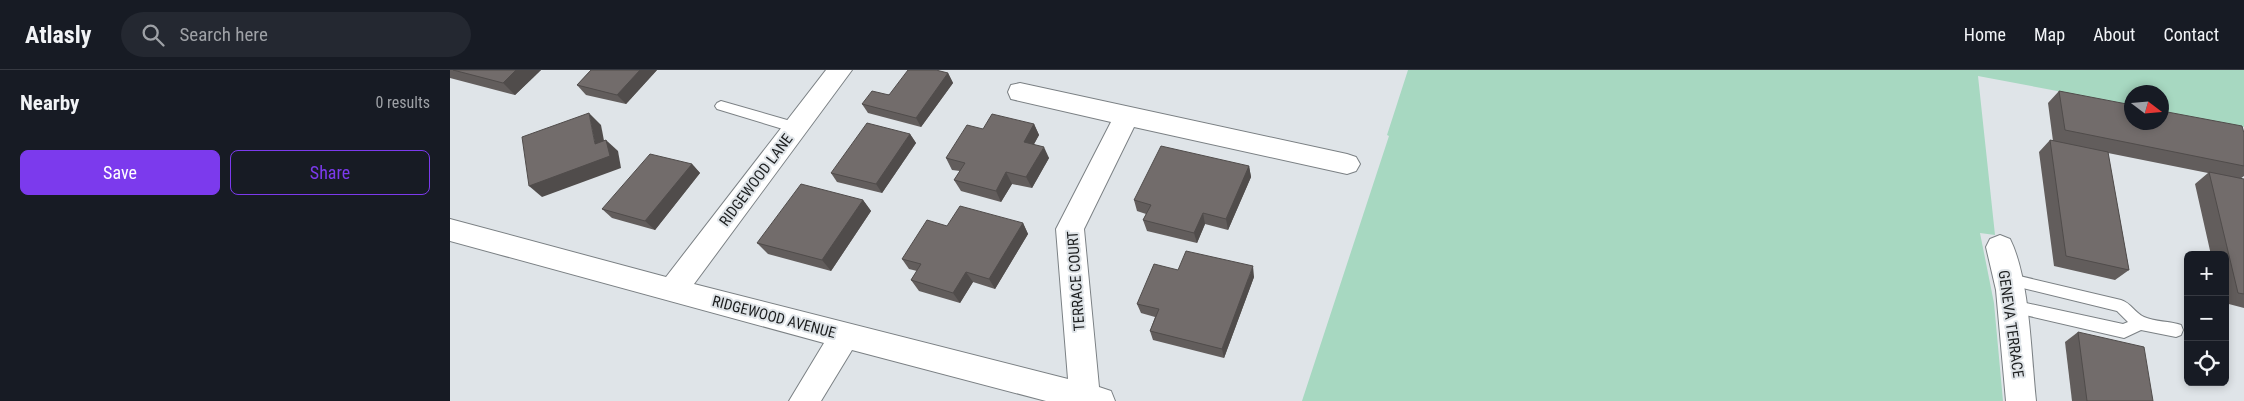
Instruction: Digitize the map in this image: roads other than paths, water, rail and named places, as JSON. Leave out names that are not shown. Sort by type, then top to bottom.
[{"type":"street","name":"RIDGEWOOD LANE","points":[[672,290],[840,70]]},
{"type":"street","points":[[1020,92],[1126,117],[1348,164]]},
{"type":"street","name":"TERRACE COURT","points":[[1092,399],[1070,229],[1126,117]]},
{"type":"street","name":"RIDGEWOOD AVENUE","points":[[450,230],[845,336],[1092,399]]},
{"type":"street","name":"GENEVA TERRACE","points":[[2000,247],[2009,293],[2021,401]]},
{"type":"street","points":[[804,401],[845,336]]},
{"type":"lane","points":[[721,106],[796,128]]},
{"type":"lane","points":[[2009,293],[2124,331],[2140,323]]},
{"type":"lane","points":[[2009,293],[2121,306],[2140,323],[2176,330]]}]
